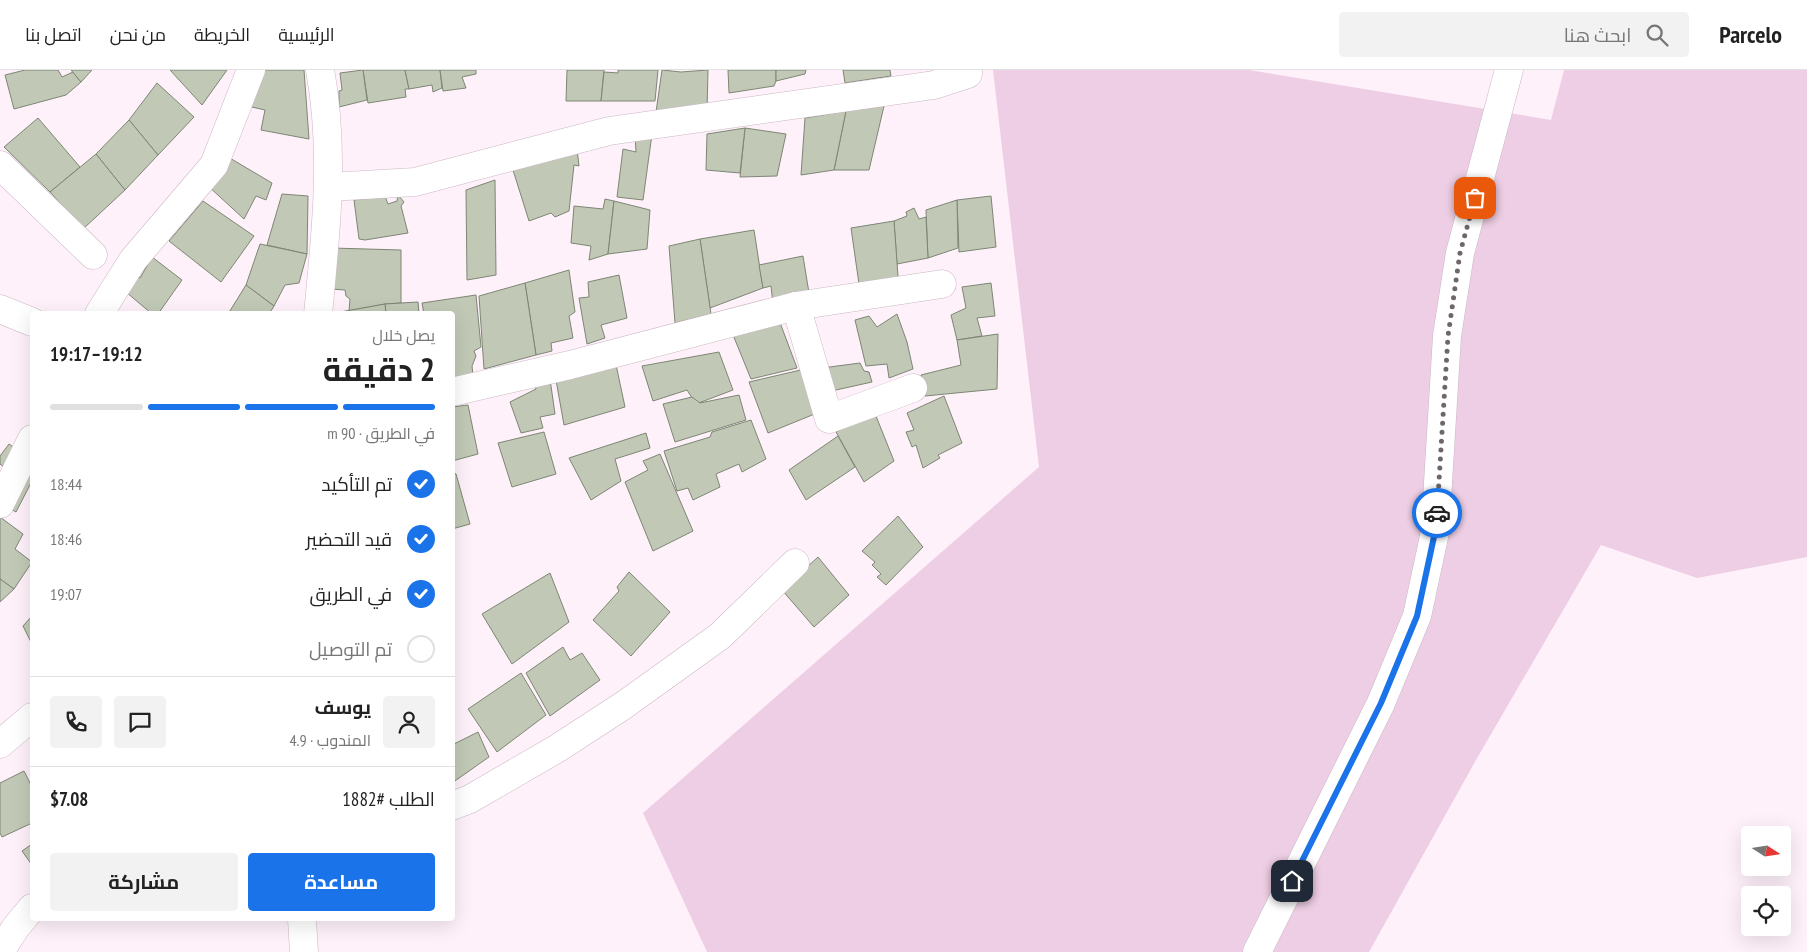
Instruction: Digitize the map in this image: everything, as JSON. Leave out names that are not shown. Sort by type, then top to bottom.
[{"type":"street","points":[[101,311],[133,260],[214,166],[251,70]]},
{"type":"street","points":[[317,311],[329,187],[324,92],[320,70]]},
{"type":"street","points":[[329,187],[415,182],[609,131],[934,85],[968,74],[968,70]]},
{"type":"street","points":[[1257,952],[1381,703],[1417,616],[1435,532],[1448,336],[1460,253],[1509,70]]},
{"type":"street","points":[[0,165],[93,255]]},
{"type":"street","points":[[455,391],[570,365],[796,306],[942,284]]},
{"type":"street","points":[[796,306],[829,419],[913,388]]},
{"type":"street","points":[[0,309],[30,321]]},
{"type":"street","points":[[0,504],[30,443]]},
{"type":"street","points":[[455,805],[470,799],[558,748],[632,699],[720,636],[795,563]]},
{"type":"street","points":[[0,744],[30,719]]},
{"type":"street","points":[[0,952],[16,927],[30,910]]},
{"type":"street","points":[[302,921],[304,952]]},
{"type":"shaded area","points":[[993,70],[1249,70],[1551,120],[1564,70],[1807,70],[1807,557],[1697,578],[1601,545],[1476,760],[1369,952],[707,952],[643,813],[1039,467]]},
{"type":"building","points":[[25,70],[58,70],[62,77],[73,72],[81,82],[66,95],[14,109],[5,75]]},
{"type":"building","points":[[71,70],[92,70],[81,82]]},
{"type":"building","points":[[170,70],[227,70],[202,105]]},
{"type":"building","points":[[254,70],[304,70],[309,139],[261,130],[265,110],[234,103]]},
{"type":"building","points":[[363,70],[405,70],[409,89],[405,89],[406,97],[368,103]]},
{"type":"building","points":[[363,70],[367,100],[339,107],[339,91],[342,90],[340,73]]},
{"type":"building","points":[[405,70],[440,70],[442,88],[433,92],[432,85],[409,89]]},
{"type":"building","points":[[440,70],[476,70],[476,74],[462,77],[466,88],[443,91]]},
{"type":"building","points":[[567,70],[604,70],[601,101],[566,101]]},
{"type":"building","points":[[618,70],[658,70],[655,101],[601,101],[604,72],[618,73]]},
{"type":"building","points":[[662,70],[681,72],[708,70],[707,112],[656,112]]},
{"type":"building","points":[[728,70],[776,70],[776,81],[774,86],[729,93]]},
{"type":"building","points":[[776,70],[806,70],[805,74],[776,81]]},
{"type":"building","points":[[843,70],[890,70],[891,76],[845,83]]},
{"type":"building","points":[[157,83],[194,117],[158,155],[129,120]]},
{"type":"building","points":[[884,106],[869,170],[834,170],[846,111]]},
{"type":"building","points":[[846,111],[834,170],[801,175],[805,118]]},
{"type":"building","points":[[38,118],[80,167],[50,192],[4,147]]},
{"type":"building","points":[[129,120],[158,155],[125,190],[96,154]]},
{"type":"building","points":[[745,128],[786,134],[777,176],[740,177]]},
{"type":"building","points":[[745,128],[740,173],[706,170],[707,134]]},
{"type":"building","points":[[652,134],[643,200],[617,197],[623,149],[636,152],[635,135]]},
{"type":"building","points":[[577,149],[579,166],[574,165],[569,211],[555,217],[551,213],[529,221],[513,170]]},
{"type":"building","points":[[96,154],[125,190],[83,229],[50,192]]},
{"type":"building","points":[[223,154],[272,183],[266,200],[256,196],[244,219],[207,185]]},
{"type":"building","points":[[495,180],[496,275],[467,280],[466,190]]},
{"type":"building","points":[[282,194],[308,196],[307,254],[267,245]]},
{"type":"building","points":[[398,195],[404,202],[401,206],[408,233],[365,240],[359,239],[354,200],[385,196],[388,204],[397,201]]},
{"type":"building","points":[[991,196],[996,247],[959,252],[957,200]]},
{"type":"building","points":[[605,199],[614,201],[608,254],[589,260],[591,246],[571,243],[574,206],[603,209]]},
{"type":"building","points":[[957,200],[958,248],[928,258],[926,210]]},
{"type":"building","points":[[203,201],[254,236],[221,282],[169,241]]},
{"type":"building","points":[[614,201],[650,210],[647,249],[608,254]]},
{"type":"building","points":[[914,208],[919,219],[926,217],[928,258],[897,264],[894,221],[907,216],[906,212]]},
{"type":"building","points":[[894,221],[898,276],[885,284],[860,291],[851,228]]},
{"type":"building","points":[[754,230],[763,288],[710,308],[700,239]]},
{"type":"building","points":[[700,239],[711,314],[675,323],[669,246]]},
{"type":"building","points":[[260,244],[307,254],[299,283],[285,285],[274,306],[246,285]]},
{"type":"building","points":[[332,248],[401,250],[401,303],[349,311],[350,299],[346,296],[345,290],[331,289]]},
{"type":"building","points":[[803,256],[809,293],[773,304],[771,286],[763,288],[759,265]]},
{"type":"building","points":[[152,257],[182,280],[160,311],[148,311],[113,281],[123,268],[140,278]]},
{"type":"building","points":[[569,270],[575,312],[569,316],[573,338],[551,343],[552,351],[536,355],[525,283]]},
{"type":"building","points":[[619,275],[627,318],[601,325],[605,338],[587,344],[579,298],[589,297],[588,282]]},
{"type":"building","points":[[525,283],[536,355],[484,369],[479,296]]},
{"type":"building","points":[[991,283],[995,316],[977,318],[982,336],[957,340],[951,315],[966,308],[962,287]]},
{"type":"building","points":[[246,285],[274,306],[271,311],[230,311]]},
{"type":"building","points":[[476,295],[481,347],[474,351],[476,356],[472,366],[473,375],[455,378],[455,311],[423,311],[422,303]]},
{"type":"building","points":[[418,302],[419,311],[386,311],[385,304]]},
{"type":"building","points":[[385,304],[386,311],[346,311]]},
{"type":"building","points":[[897,314],[907,342],[913,369],[889,378],[887,364],[866,366],[855,320],[869,316],[877,327]]},
{"type":"building","points":[[779,320],[797,368],[751,379],[731,330]]},
{"type":"building","points":[[998,334],[997,389],[925,396],[921,375],[961,365],[957,340]]},
{"type":"building","points":[[719,352],[733,390],[696,404],[687,390],[653,401],[642,366]]},
{"type":"building","points":[[615,360],[625,407],[564,425],[556,380]]},
{"type":"building","points":[[860,363],[864,371],[869,372],[872,382],[827,392],[822,368]]},
{"type":"building","points":[[805,369],[817,413],[768,433],[749,382]]},
{"type":"building","points":[[550,379],[555,414],[540,417],[543,428],[521,433],[510,402],[536,389],[534,381]]},
{"type":"building","points":[[739,395],[746,420],[675,442],[663,404],[692,397],[700,403]]},
{"type":"building","points":[[944,396],[962,443],[938,455],[940,458],[923,468],[916,445],[912,447],[906,432],[914,430],[907,413]]},
{"type":"building","points":[[468,405],[478,454],[455,460],[455,407]]},
{"type":"building","points":[[874,411],[894,461],[864,482],[836,432]]},
{"type":"building","points":[[751,420],[766,459],[742,472],[739,464],[716,474],[720,487],[693,500],[688,488],[677,491],[664,451],[710,437],[712,432]]},
{"type":"building","points":[[544,432],[556,474],[512,487],[498,443]]},
{"type":"building","points":[[646,433],[650,448],[615,459],[621,481],[591,500],[569,458]]},
{"type":"building","points":[[838,436],[855,467],[806,500],[789,470]]},
{"type":"building","points":[[9,444],[30,459],[30,485],[16,512],[0,503],[8,470],[0,464],[0,456]]},
{"type":"building","points":[[660,454],[693,531],[653,551],[625,482],[648,470],[643,461]]},
{"type":"building","points":[[455,474],[456,474],[470,524],[455,528]]},
{"type":"building","points":[[898,516],[923,547],[886,585],[877,577],[881,574],[872,565],[875,562],[862,551]]},
{"type":"building","points":[[0,517],[23,534],[15,549],[30,560],[30,565],[14,589],[0,579]]},
{"type":"building","points":[[818,557],[849,595],[814,627],[782,590]]},
{"type":"building","points":[[629,572],[670,612],[631,656],[593,620],[619,591],[617,587]]},
{"type":"building","points":[[550,573],[569,622],[512,664],[482,614]]},
{"type":"building","points":[[0,579],[14,589],[0,602]]},
{"type":"building","points":[[30,618],[30,640],[23,626]]},
{"type":"building","points":[[563,647],[570,660],[582,653],[600,680],[550,716],[526,673]]},
{"type":"building","points":[[521,673],[546,715],[497,752],[468,709]]},
{"type":"building","points":[[478,732],[489,757],[455,781],[455,744]]},
{"type":"building","points":[[24,771],[30,783],[30,824],[2,837],[0,833],[0,783]]},
{"type":"building","points":[[30,845],[30,862],[22,851]]},
{"type":"way so far","points":[[1437,513],[1448,336],[1460,253],[1475,198]]},
{"type":"route","points":[[1292,881],[1381,703],[1417,616],[1435,532],[1437,513]]}]
